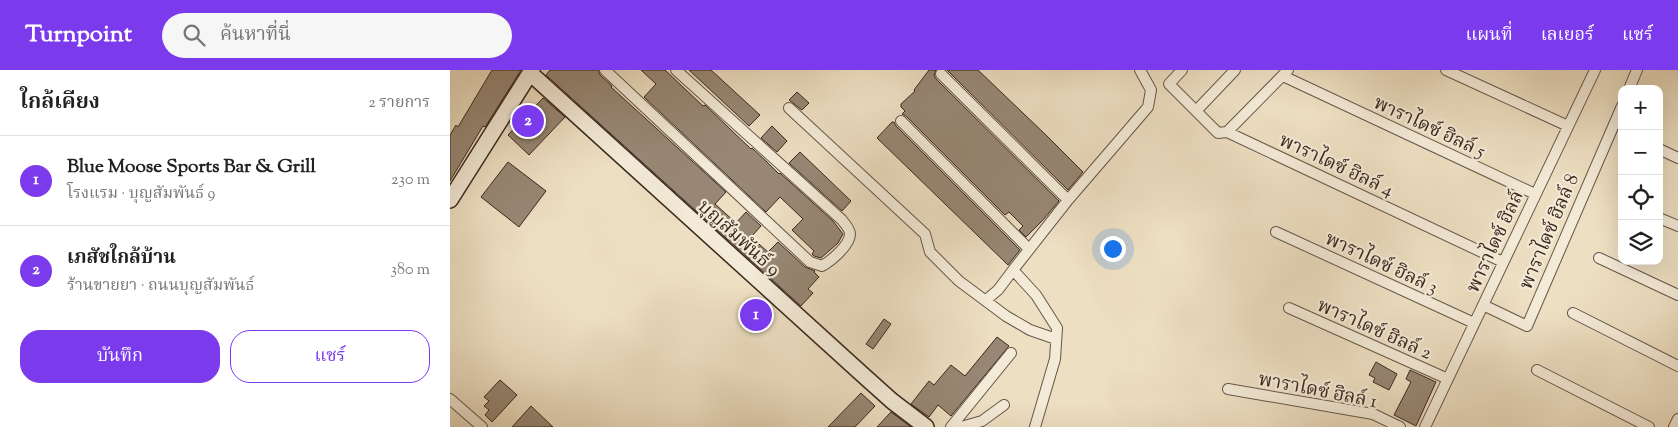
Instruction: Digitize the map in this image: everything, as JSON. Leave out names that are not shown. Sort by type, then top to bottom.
[{"type":"street","points":[[605,70],[810,262],[822,266],[836,256],[848,242],[850,234],[849,229],[842,220],[676,70]]},
{"type":"street","points":[[986,300],[998,290],[1068,200],[1148,108],[1151,90],[1140,70]]},
{"type":"street","name":"พาราไดซ์ ฮิลล์ 4","points":[[1182,70],[1169,84],[1218,133],[1227,132],[1504,262]]},
{"type":"street","points":[[1196,111],[1234,70]]},
{"type":"street","points":[[1446,70],[1568,126]]},
{"type":"street","name":"พาราไดซ์ ฮิลล์","points":[[1425,427],[1595,70]]},
{"type":"street","points":[[1631,85],[1637,70]]},
{"type":"street","points":[[450,200],[531,72]]},
{"type":"street","name":"บุญสัมพันธ์ 9","points":[[531,72],[863,375],[892,401],[926,427]]},
{"type":"street","points":[[1227,132],[1285,73]]},
{"type":"street","name":"พาราไดซ์ ฮิลล์ 5","points":[[1285,73],[1535,194]]},
{"type":"street","points":[[941,74],[1068,200]]},
{"type":"street","points":[[789,108],[925,234],[930,252],[959,281],[1006,316],[1030,330],[1056,339]]},
{"type":"street","name":"พาราไดซ์ ฮิลล์ 8","points":[[1483,305],[1526,326],[1618,115]]},
{"type":"street","points":[[902,121],[1030,249]]},
{"type":"street","points":[[1663,151],[1678,158]]},
{"type":"street","points":[[1663,220],[1678,226]]},
{"type":"street","name":"พาราไดซ์ ฮิลล์ 3","points":[[1276,232],[1474,323]]},
{"type":"street","points":[[1599,258],[1678,295]]},
{"type":"street","points":[[1012,270],[1036,296],[1057,328],[1055,359],[1035,427]]},
{"type":"street","name":"พาราไดซ์ ฮิลล์ 2","points":[[1289,308],[1448,379]]},
{"type":"street","points":[[1573,313],[1678,366]]},
{"type":"street","points":[[951,427],[1010,353]]},
{"type":"street","points":[[1537,370],[1649,427]]},
{"type":"street","name":"พาราไดซ์ ฮิลล์ 1","points":[[1228,389],[1373,414],[1400,427]]},
{"type":"street","points":[[450,399],[482,427]]},
{"type":"street","points":[[961,427],[982,421],[1004,405]]},
{"type":"street","points":[[1674,427],[1678,419]]},
{"type":"building","points":[[492,70],[521,70],[485,127],[483,126],[450,181],[450,135],[456,125],[458,127]]},
{"type":"building","points":[[550,70],[598,70],[611,87],[726,192],[715,204],[736,223],[746,212],[761,226],[751,237],[768,252],[778,242],[805,267],[815,271],[819,277],[808,289],[813,293],[801,306],[546,75]]},
{"type":"building","points":[[641,70],[665,70],[703,106],[705,105],[751,149],[833,221],[843,234],[838,243],[821,258],[814,256],[812,254],[814,251],[792,230],[803,219],[780,197],[766,212],[644,97],[656,84]]},
{"type":"building","points":[[689,70],[711,70],[760,115],[749,126]]},
{"type":"building","points":[[929,70],[936,70],[934,75],[936,79],[1059,201],[1026,237],[1019,230],[1023,226],[1009,212],[1005,215],[902,114],[905,111],[901,104],[915,91]]},
{"type":"building","points":[[947,70],[978,70],[1047,136],[1083,172],[1068,190]]},
{"type":"building","points":[[797,92],[809,103],[802,110],[789,100]]},
{"type":"building","points":[[543,98],[565,117],[529,155],[508,135]]},
{"type":"building","points":[[892,122],[1020,250],[1008,265],[877,138]]},
{"type":"building","points":[[772,126],[787,141],[777,152],[761,138]]},
{"type":"building","points":[[800,152],[851,201],[842,211],[789,163]]},
{"type":"building","points":[[508,162],[546,191],[519,227],[481,197]]},
{"type":"building","points":[[884,319],[891,324],[873,349],[866,344]]},
{"type":"building","points":[[997,337],[1009,346],[951,416],[938,405],[929,417],[911,404],[929,381],[934,385],[951,365],[965,376]]},
{"type":"building","points":[[1376,362],[1397,374],[1389,390],[1373,382],[1375,378],[1369,375]]},
{"type":"building","points":[[1410,370],[1436,382],[1416,426],[1394,415],[1411,382],[1406,379]]},
{"type":"building","points":[[500,380],[517,395],[492,422],[485,415],[489,410],[484,406],[489,401],[484,397]]},
{"type":"building","points":[[861,393],[875,406],[855,427],[828,427]]},
{"type":"building","points":[[531,406],[553,427],[512,427]]},
{"type":"building","points":[[891,412],[911,427],[877,427]]},
{"type":"place","name":"เภสัชใกล้บ้าน","points":[[528,121]]},
{"type":"place","name":"Blue Moose Sports Bar & Grill","points":[[756,315]]}]
